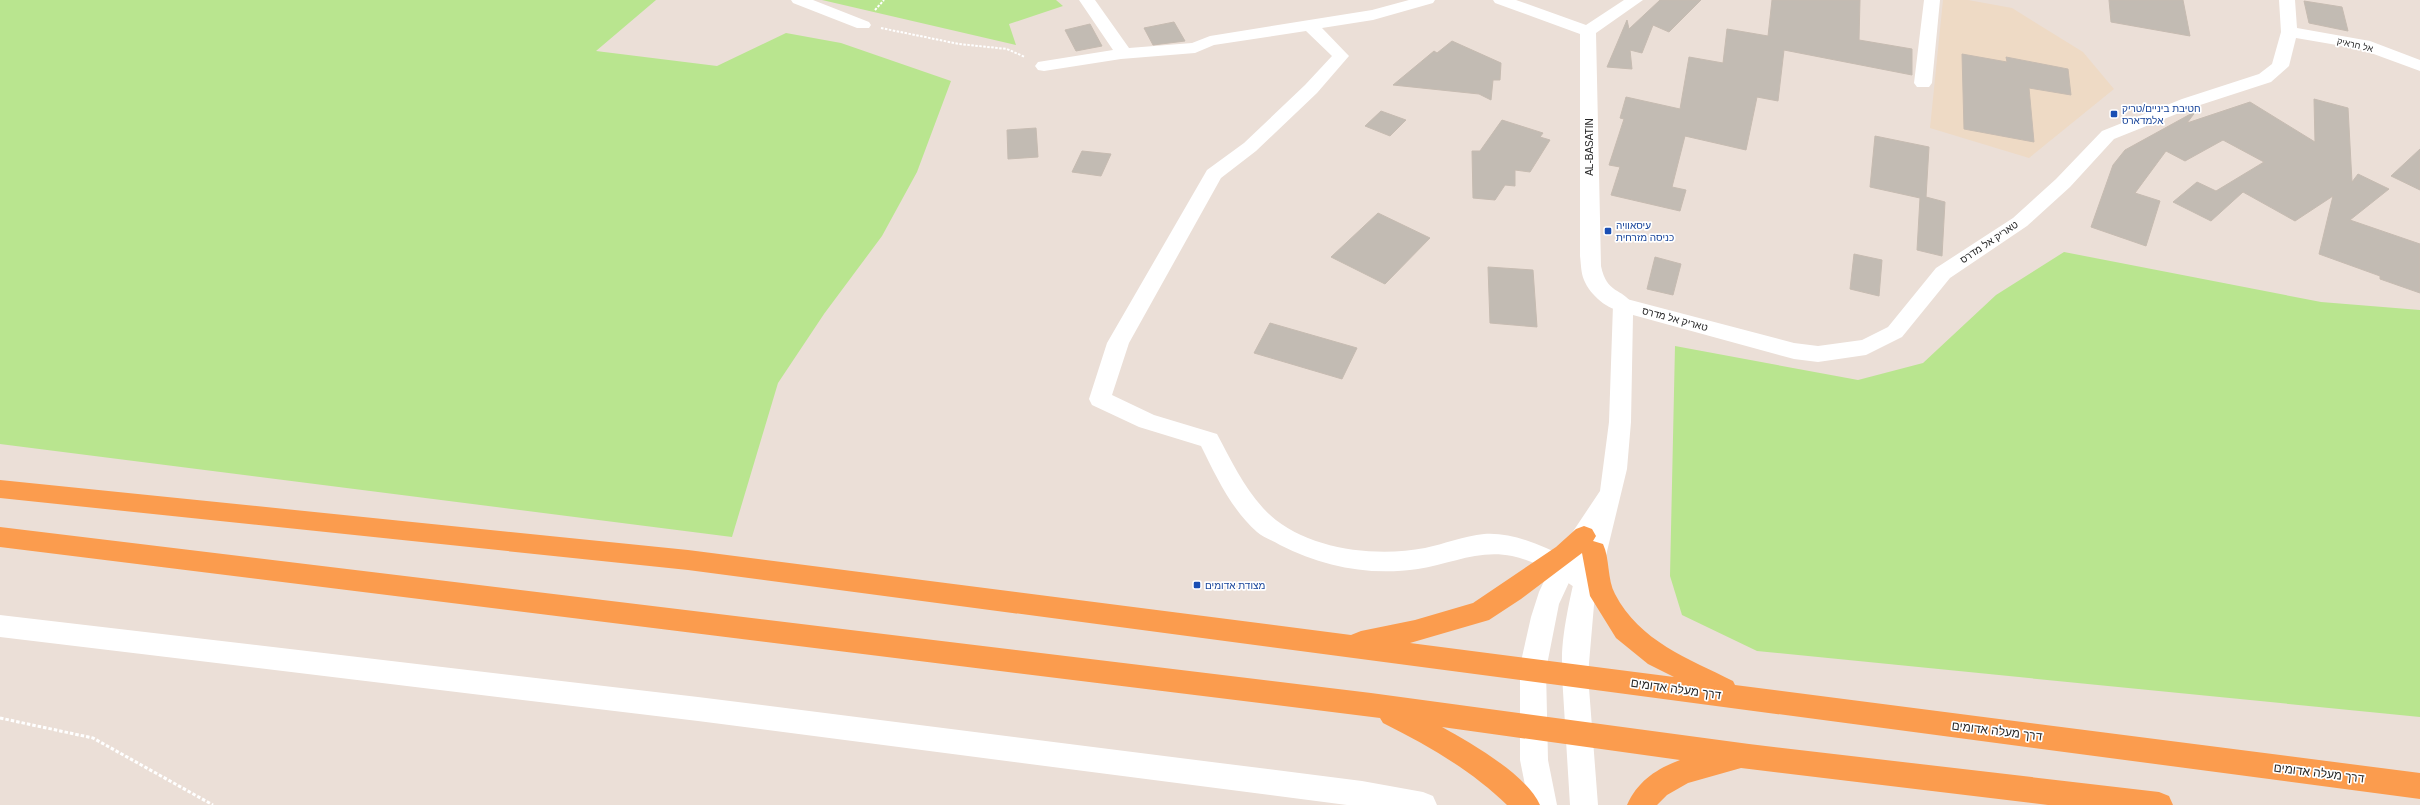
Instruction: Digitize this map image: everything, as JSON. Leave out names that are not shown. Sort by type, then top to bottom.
[{"type":"highway","name":"דרך מעלה אדומים","points":[[0,489],[688,560],[2420,786]]},
{"type":"highway","points":[[0,537],[1371,705],[1749,757],[2159,805]]},
{"type":"highway","points":[[1341,646],[1415,632],[1480,612],[1558,565],[1589,543],[1594,588],[1625,630],[1657,656],[1743,698]]},
{"type":"highway","points":[[1371,705],[1430,732],[1472,758],[1526,805]]},
{"type":"highway","points":[[1641,805],[1647,794],[1666,780],[1708,764],[1749,757]]},
{"type":"street","points":[[799,0],[863,25]]},
{"type":"street","points":[[1087,0],[1124,54]]},
{"type":"street","points":[[1358,0],[1373,15]]},
{"type":"street","points":[[1044,66],[1124,54],[1195,48],[1210,41],[1373,15],[1428,0]]},
{"type":"street","points":[[1501,0],[1588,31],[1635,0]]},
{"type":"street","points":[[1923,83],[1932,0]]},
{"type":"street","name":"טאריק אל מדרס","points":[[1623,305],[1794,351],[1818,354],[1866,347],[1895,332],[1943,273],[2020,222],[2063,182],[2108,135],[2188,103],[2265,78],[2280,66],[2289,32],[2287,0]]},
{"type":"street","points":[[1310,26],[1341,56],[1311,89],[1250,147],[1214,174],[1118,343],[1100,399],[1147,421],[1209,440],[1237,492],[1264,524],[1305,547],[1351,561],[1392,563],[1418,559],[1484,544],[1509,545],[1558,565],[1594,588],[1575,644],[1578,734],[1584,805]]},
{"type":"street","name":"AL-BASATIN","points":[[1588,31],[1590,256],[1592,280],[1603,293],[1623,305]]},
{"type":"street","name":"אל חראיק","points":[[2289,32],[2364,45],[2420,66]]},
{"type":"street","points":[[1589,543],[1611,492],[1617,466],[1623,305]]},
{"type":"street","points":[[1543,805],[1534,760],[1533,670],[1541,622],[1558,565]]},
{"type":"street","points":[[0,626],[690,708],[1346,792],[1423,805]]},
{"type":"path","points":[[863,25],[959,44],[1007,49],[1044,66]]},
{"type":"path","points":[[0,718],[93,738],[213,805]]},
{"type":"shaded area","points":[[1943,0],[1968,0],[2012,8],[2083,52],[2114,89],[2029,158],[1930,128]]},
{"type":"green space","points":[[0,0],[656,0],[596,51],[717,66],[786,33],[841,43],[951,81],[917,172],[882,236],[824,314],[778,383],[732,537],[0,444]]},
{"type":"green space","points":[[822,0],[1056,0],[1063,6],[1009,24],[1016,45]]},
{"type":"green space","points":[[2064,252],[2321,302],[2420,310],[2420,717],[1757,651],[1682,615],[1670,576],[1675,346],[1858,380],[1923,363],[1996,295]]},
{"type":"building","points":[[1660,0],[1701,0],[1669,32],[1653,25],[1642,53],[1630,50],[1632,69],[1607,67],[1627,20],[1629,29]]},
{"type":"building","points":[[1772,0],[1860,0],[1859,40],[1912,49],[1912,75],[1784,50],[1778,101],[1757,97],[1746,150],[1685,136],[1672,187],[1686,190],[1680,211],[1611,195],[1620,167],[1609,165],[1624,119],[1620,118],[1626,97],[1680,109],[1689,57],[1723,63],[1727,29],[1768,36]]},
{"type":"building","points":[[2109,0],[2183,0],[2190,36],[2111,22]]},
{"type":"building","points":[[2304,1],[2342,7],[2348,31],[2309,23]]},
{"type":"building","points":[[1174,22],[1185,41],[1153,45],[1144,28]]},
{"type":"building","points":[[1090,24],[1102,46],[1076,51],[1065,30]]},
{"type":"building","points":[[1452,41],[1501,63],[1500,80],[1493,80],[1491,100],[1479,94],[1393,85],[1434,51],[1437,53]]},
{"type":"building","points":[[1962,54],[2007,62],[2006,57],[2068,69],[2071,95],[2029,88],[2034,142],[1964,129]]},
{"type":"building","points":[[2314,99],[2348,108],[2352,182],[2358,174],[2389,189],[2350,220],[2420,244],[2420,293],[2380,279],[2380,276],[2319,254],[2333,196],[2295,221],[2243,192],[2211,221],[2173,202],[2197,182],[2216,191],[2264,162],[2223,140],[2185,161],[2166,151],[2135,193],[2160,201],[2146,246],[2091,227],[2113,165],[2125,150],[2196,111],[2187,123],[2250,102],[2315,142]]},
{"type":"building","points":[[1381,111],[1406,120],[1390,136],[1365,126]]},
{"type":"building","points":[[1502,120],[1543,133],[1540,137],[1550,140],[1530,172],[1515,170],[1515,186],[1505,185],[1495,200],[1473,198],[1472,151],[1480,151]]},
{"type":"building","points":[[1036,128],[1038,157],[1008,159],[1007,130]]},
{"type":"building","points":[[1875,136],[1929,147],[1926,197],[1945,202],[1942,256],[1917,250],[1920,198],[1870,187]]},
{"type":"building","points":[[2420,149],[2420,190],[2391,176]]},
{"type":"building","points":[[1082,151],[1111,154],[1101,176],[1072,172]]},
{"type":"building","points":[[1378,213],[1430,238],[1385,284],[1331,257]]},
{"type":"building","points":[[1854,254],[1882,260],[1879,296],[1850,289]]},
{"type":"building","points":[[1655,257],[1681,264],[1673,295],[1647,289]]},
{"type":"building","points":[[1488,267],[1533,270],[1537,327],[1490,323]]},
{"type":"building","points":[[1270,323],[1357,348],[1342,379],[1254,353]]},
{"type":"place","name":"חטיבת ביניים/טריק אלמדארס","points":[[2114,114]]},
{"type":"place","name":"עיסאוויה כניסה מזרחית","points":[[1608,231]]},
{"type":"place","name":"מצודת אדומים","points":[[1197,585]]}]
